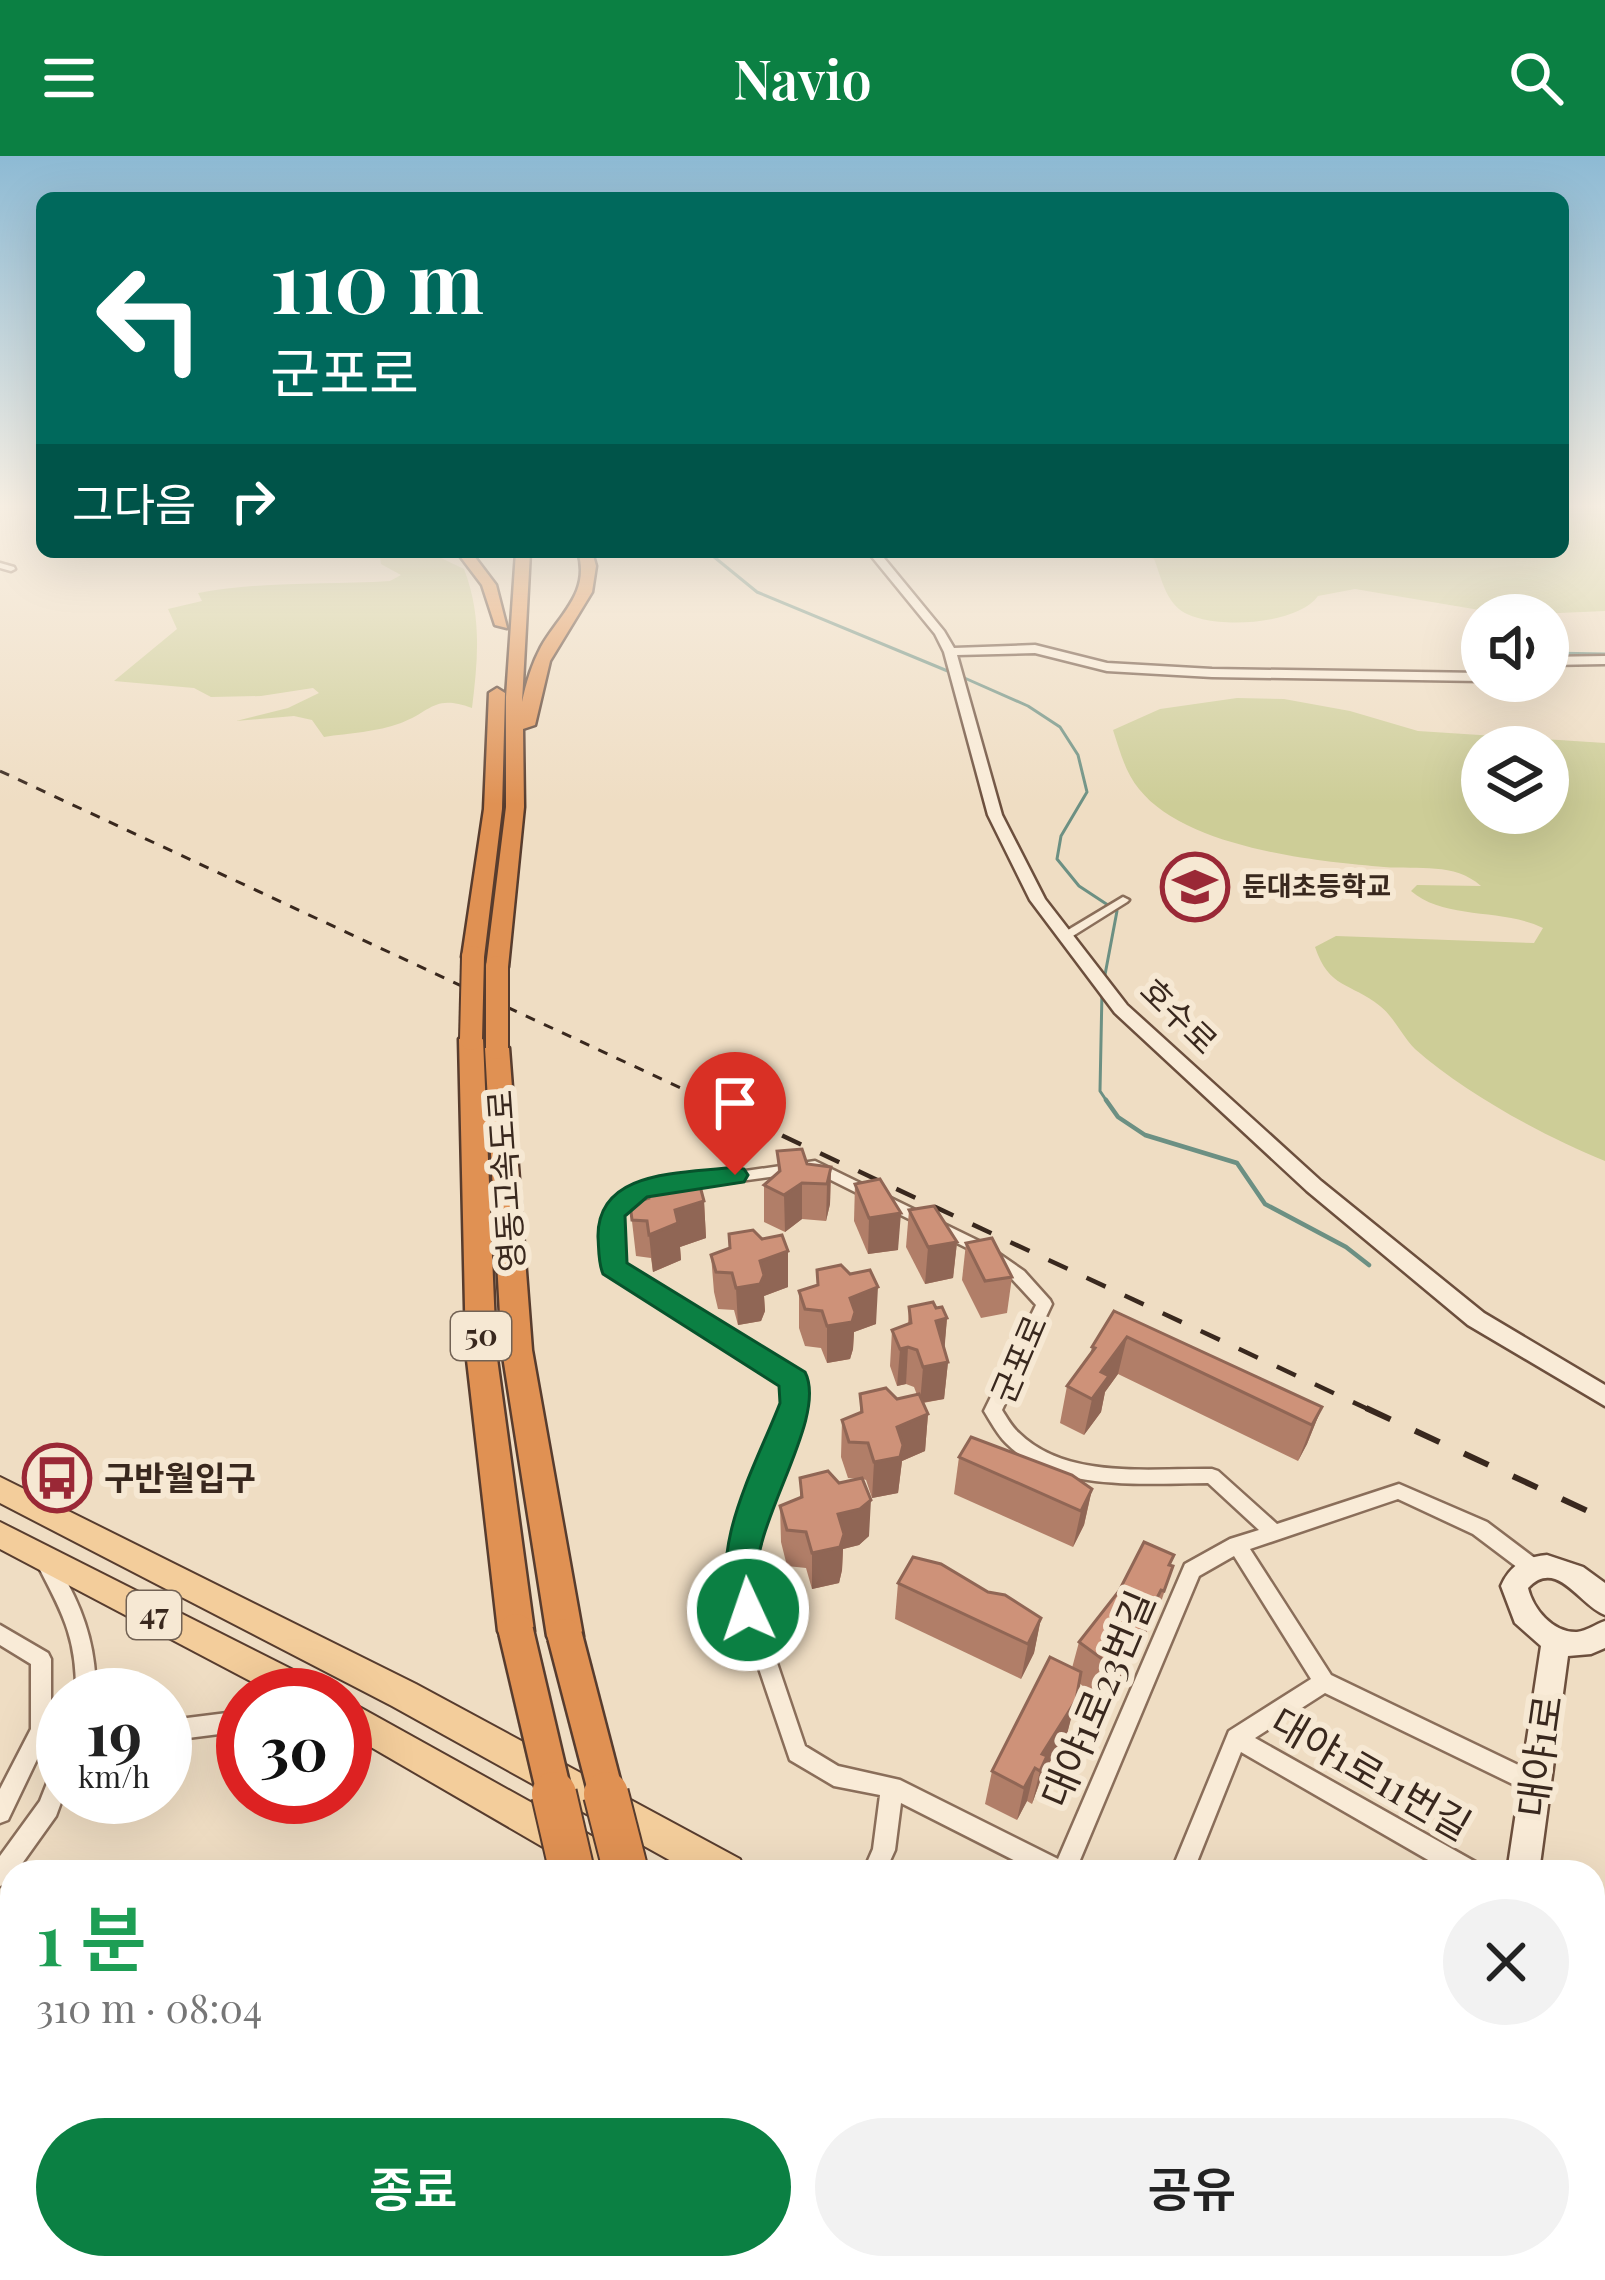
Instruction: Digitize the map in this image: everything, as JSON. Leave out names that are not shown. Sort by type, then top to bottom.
[{"type":"highway","points":[[496,605],[502,625]]},
{"type":"highway","name":"영동고속도로","points":[[505,605],[493,809],[473,957],[517,1350],[565,1636],[620,1860]]},
{"type":"highway","name":"영동고속도로","points":[[520,605],[515,806],[484,1043],[481,1351],[516,1631],[569,1860]]},
{"type":"highway","points":[[515,806],[538,675],[555,636],[577,605]]},
{"type":"main road","name":"47","points":[[0,1489],[404,1694],[705,1860]]},
{"type":"main road","name":"47","points":[[0,1535],[256,1668]]},
{"type":"main road","points":[[372,1735],[601,1860]]},
{"type":"street","name":"호수로","points":[[917,605],[940,633],[951,656],[994,815],[1038,900],[1121,1009],[1314,1186],[1476,1319],[1605,1397]]},
{"type":"street","points":[[951,656],[1035,650],[1107,667],[1461,677]]},
{"type":"street","points":[[1569,661],[1605,660]]},
{"type":"street","points":[[1064,936],[1123,900]]},
{"type":"street","name":"군포로","points":[[892,1787],[834,1776],[797,1753],[739,1580],[752,1520],[796,1403],[794,1381],[614,1267],[612,1216],[620,1202],[654,1184],[815,1166],[980,1248],[1018,1275],[1044,1304],[993,1411],[1002,1430],[1024,1451],[1052,1465],[1096,1473],[1212,1476],[1275,1533]]},
{"type":"street","name":"대야1로23번길","points":[[1067,1860],[1192,1570],[1237,1545],[1400,1491],[1480,1528],[1533,1568]]},
{"type":"street","points":[[1237,1545],[1324,1682],[1538,1786]]},
{"type":"street","points":[[42,1558],[68,1600],[88,1651],[87,1668]]},
{"type":"street","points":[[1602,1596],[1559,1568],[1533,1568],[1520,1574],[1514,1586],[1516,1600],[1538,1630],[1556,1640],[1582,1645],[1604,1637]]},
{"type":"street","points":[[0,1634],[41,1660],[41,1730],[0,1812]]},
{"type":"street","name":"대야1로","points":[[1525,1860],[1556,1640]]},
{"type":"street","points":[[1237,1738],[1324,1682]]},
{"type":"street","name":"대야1로11번길","points":[[1187,1860],[1237,1738],[1450,1860]]},
{"type":"street","points":[[879,1860],[892,1787],[1038,1860]]},
{"type":"street","points":[[12,1860],[39,1824]]},
{"type":"green space","points":[[184,605],[474,605],[477,655],[472,708],[441,703],[392,726],[324,737],[312,720],[294,716],[236,721],[288,708],[319,693],[313,688],[211,697],[194,688],[114,681],[177,629],[168,609]]},
{"type":"green space","points":[[1175,605],[1308,605],[1291,614],[1251,622],[1192,616]]},
{"type":"green space","points":[[1569,605],[1605,605],[1605,611],[1569,612]]},
{"type":"green space","points":[[1237,698],[1284,699],[1350,711],[1418,731],[1461,734],[1461,834],[1569,834],[1569,741],[1605,743],[1605,1161],[1556,1139],[1457,1082],[1415,1049],[1380,1006],[1334,978],[1315,947],[1336,936],[1534,943],[1543,928],[1440,906],[1411,891],[1417,885],[1481,886],[1459,873],[1288,855],[1187,825],[1139,789],[1113,730],[1160,709]]},
{"type":"building","points":[[802,1149],[807,1164],[831,1167],[827,1184],[802,1183],[784,1195],[764,1185],[780,1171],[777,1151]]},
{"type":"building","points":[[880,1179],[901,1213],[869,1218],[855,1184]]},
{"type":"building","points":[[673,1181],[681,1190],[700,1186],[704,1201],[675,1210],[678,1223],[649,1235],[647,1221],[632,1220],[630,1204],[649,1198],[650,1185]]},
{"type":"building","points":[[934,1206],[957,1242],[928,1247],[909,1210]]},
{"type":"building","points":[[753,1230],[762,1239],[782,1235],[788,1251],[760,1261],[764,1275],[760,1284],[736,1288],[732,1273],[716,1272],[711,1255],[730,1248],[729,1234]]},
{"type":"building","points":[[992,1238],[1012,1277],[985,1281],[966,1243]]},
{"type":"building","points":[[841,1265],[850,1274],[870,1270],[878,1287],[850,1298],[855,1312],[852,1322],[827,1326],[822,1311],[805,1309],[799,1291],[818,1285],[817,1270]]},
{"type":"building","points":[[933,1302],[947,1318],[936,1321],[948,1362],[923,1367],[917,1350],[900,1349],[892,1330],[911,1323],[909,1307]]},
{"type":"building","points":[[1114,1311],[1322,1407],[1312,1425],[1127,1337],[1101,1372],[1109,1376],[1092,1399],[1067,1386]]},
{"type":"building","points":[[886,1388],[897,1399],[919,1394],[928,1414],[897,1427],[903,1445],[900,1457],[874,1462],[868,1443],[849,1442],[842,1420],[862,1412],[860,1394]]},
{"type":"building","points":[[971,1437],[1072,1475],[1092,1489],[1081,1511],[959,1457]]},
{"type":"building","points":[[828,1471],[839,1483],[862,1478],[871,1500],[860,1509],[838,1514],[844,1534],[840,1547],[812,1553],[806,1532],[787,1530],[780,1506],[802,1497],[800,1478]]},
{"type":"building","points":[[1144,1542],[1174,1555],[1169,1565],[1173,1566],[1137,1637],[1109,1664],[1079,1642],[1119,1591]]},
{"type":"building","points":[[913,1557],[941,1564],[1041,1618],[1028,1644],[898,1583]]},
{"type":"building","points":[[1050,1657],[1081,1672],[1076,1700],[1042,1754],[1047,1756],[1040,1771],[1035,1768],[1024,1788],[992,1771]]},
{"type":"waterway","points":[[789,605],[950,672]]},
{"type":"waterway","points":[[1569,653],[1605,654]]},
{"type":"waterway","points":[[960,676],[1028,706],[1060,727],[1078,755],[1087,792],[1061,836],[1057,859],[1079,886],[1117,911],[1104,980]]},
{"type":"waterway","points":[[1102,991],[1100,1091],[1106,1100]]},
{"type":"waterway","points":[[1106,1100],[1118,1117],[1145,1135],[1237,1163],[1265,1204],[1346,1247],[1369,1265]]},
{"type":"railway","points":[[0,771],[713,1103]]},
{"type":"railway","points":[[706,1100],[1372,1411]]},
{"type":"railway","points":[[1366,1408],[1605,1519]]},
{"type":"place","name":"둔대초등학교","points":[[1195,887]]},
{"type":"place","name":"구반월입구","points":[[57,1478]]},
{"type":"route","points":[[735,1175],[654,1184],[620,1202],[612,1216],[613,1250],[614,1267],[794,1381],[796,1403],[752,1520],[739,1580],[748,1610]]}]
